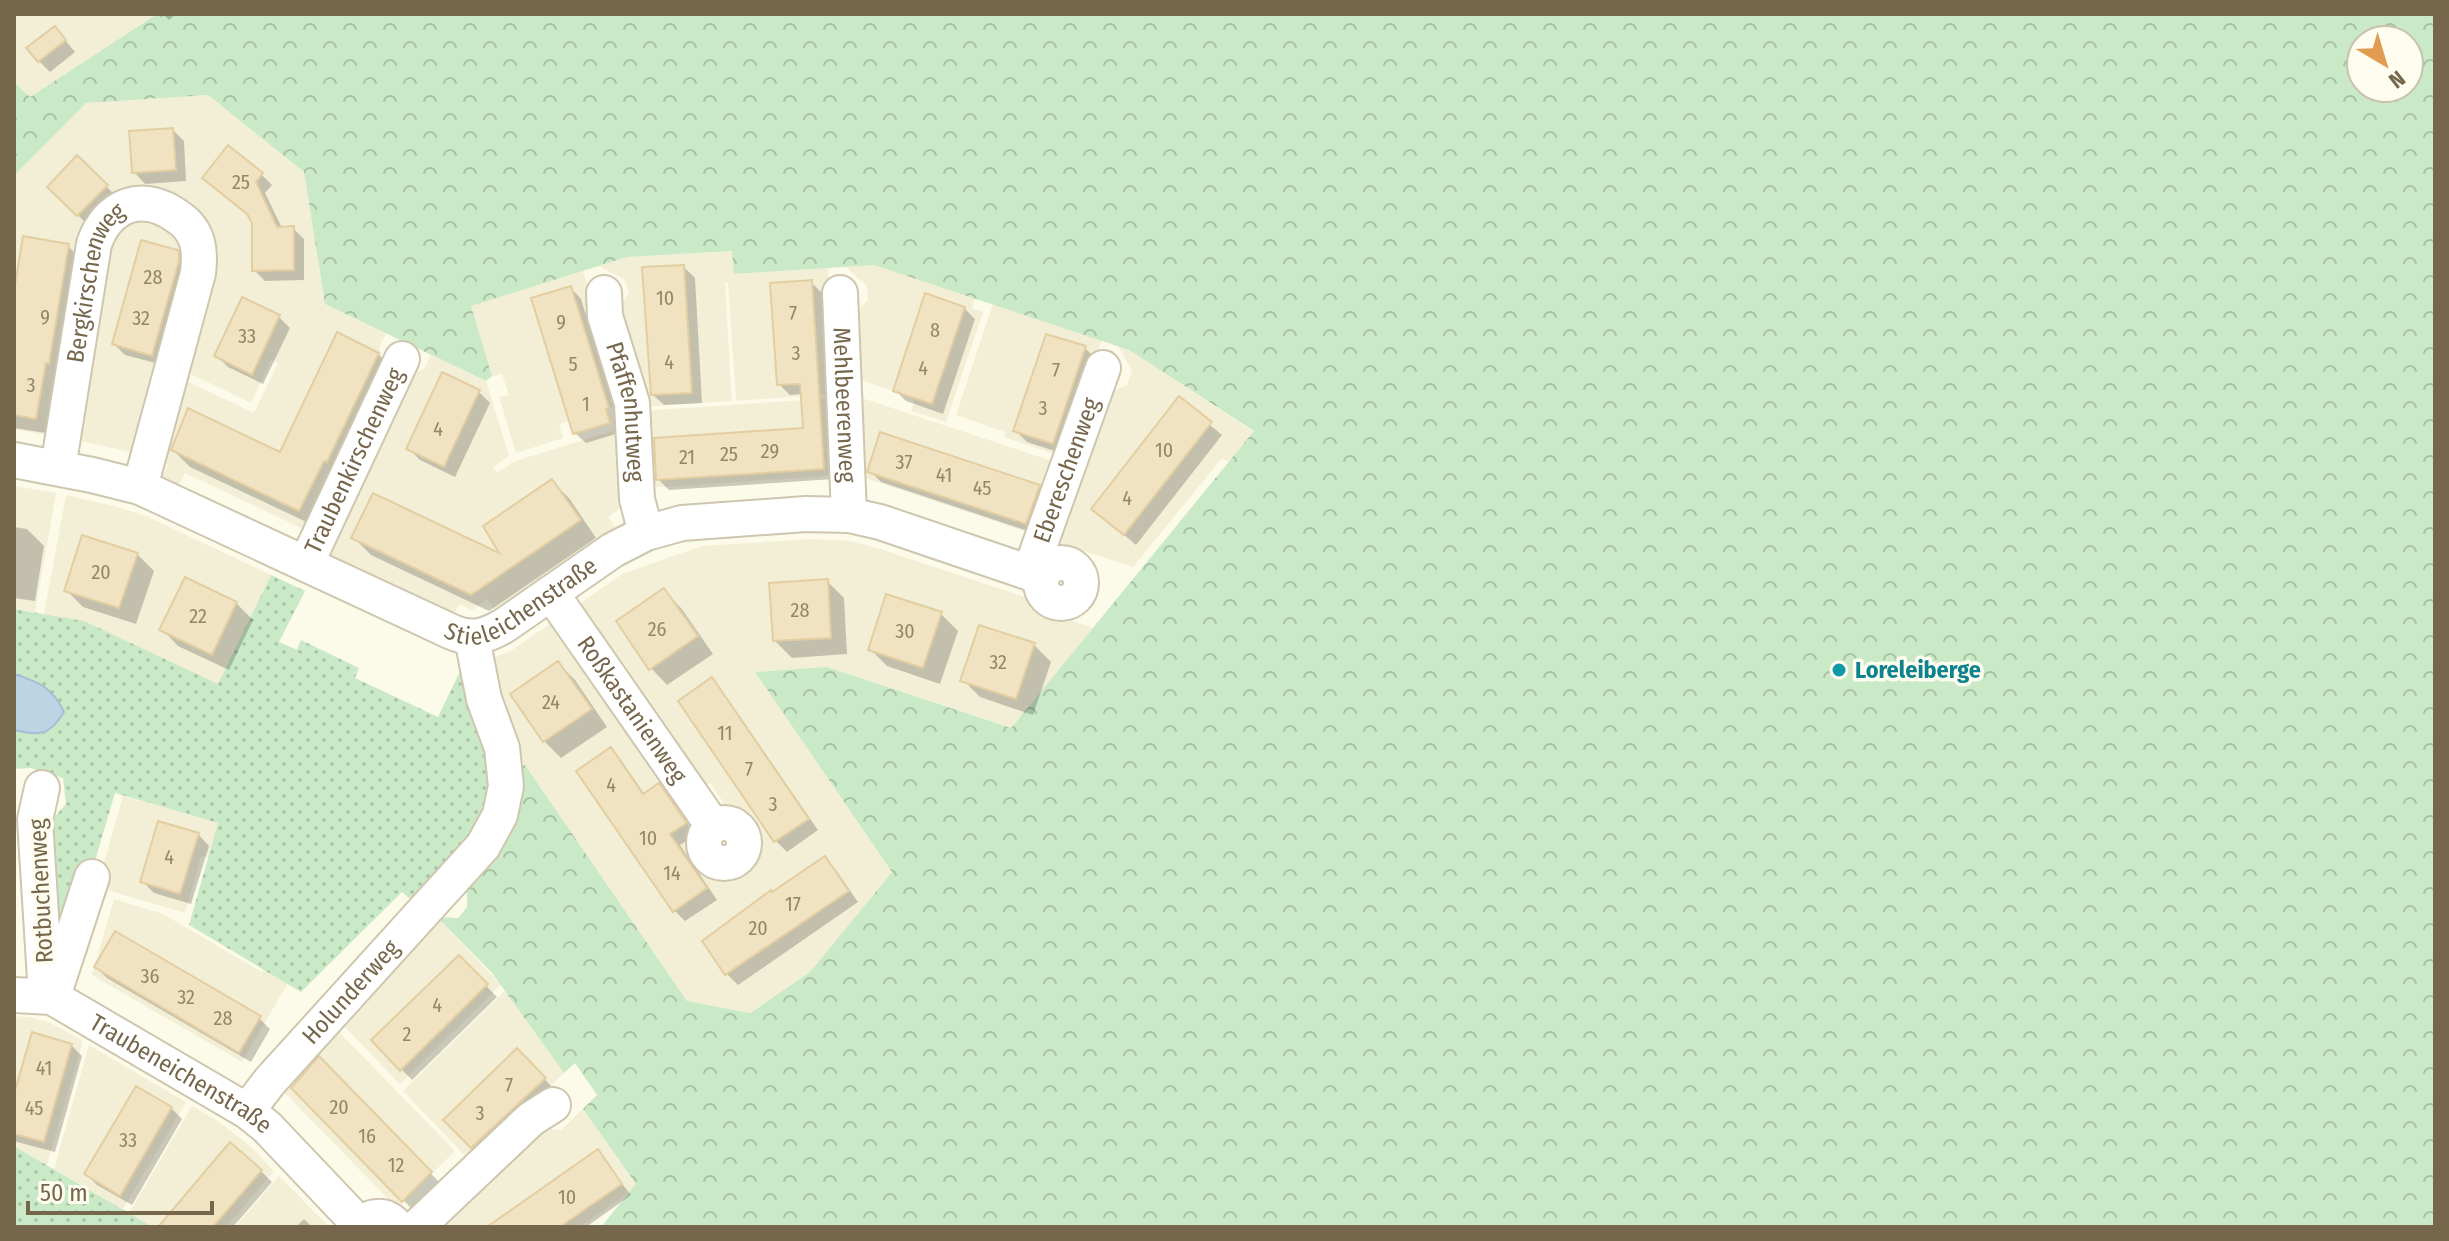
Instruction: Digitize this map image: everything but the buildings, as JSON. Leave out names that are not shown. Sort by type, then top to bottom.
[{"type":"street","name":"Bergkirschenweg","points":[[58,468],[94,244],[100,229],[114,213],[126,206],[153,204],[186,222],[196,239],[199,264],[140,487]]},
{"type":"street","name":"Pfaffenhutweg","points":[[604,293],[605,316],[632,403],[637,499],[646,533]]},
{"type":"street","name":"Mehlbeerenweg","points":[[840,293],[849,515]]},
{"type":"street","name":"Traubenkirschenweg","points":[[306,564],[402,359]]},
{"type":"street","name":"Ebereschenweg","points":[[1036,575],[1103,368]]},
{"type":"street","name":"Stieleichenstraße","points":[[14,460],[140,487],[452,632],[472,638],[489,634],[505,625],[613,550],[646,533],[682,523],[806,514],[849,515],[880,522],[1036,575]]},
{"type":"street","name":"Roßkastanienweg","points":[[551,593],[713,826]]},
{"type":"street","name":"Holunderweg","points":[[247,1111],[270,1081],[483,846],[500,815],[506,786],[502,748],[484,699],[472,638]]},
{"type":"street","name":"Rotbuchenweg","points":[[37,996],[35,820],[42,788]]},
{"type":"street","name":"Rotbuchenweg","points":[[37,996],[92,877]]},
{"type":"street","name":"Traubeneichenstraße","points":[[37,996],[247,1111],[267,1127],[359,1226],[376,1216],[385,1218],[397,1227]]},
{"type":"street","points":[[417,1227],[531,1119],[553,1105]]},
{"type":"shaded area","points":[[14,14],[157,14],[30,97],[14,82]]},
{"type":"shaded area","points":[[208,95],[304,172],[325,304],[386,333],[379,348],[387,370],[310,532],[185,473],[176,491],[159,483],[168,465],[152,456],[176,376],[254,413],[278,363],[271,360],[251,403],[178,368],[209,250],[116,202],[51,436],[14,429],[14,176],[86,103]]},
{"type":"shaded area","points":[[161,218],[189,251],[135,453],[71,439],[104,250],[126,220]]},
{"type":"shaded area","points":[[733,251],[735,274],[828,268],[835,372],[833,394],[736,401],[728,283],[725,283],[732,401],[640,407],[614,317],[629,293],[624,279],[598,266],[627,257]]},
{"type":"shaded area","points":[[874,265],[975,298],[972,308],[983,312],[946,422],[911,411],[915,399],[852,377],[849,320],[868,300],[867,286],[845,266]]},
{"type":"shaded area","points":[[583,271],[624,404],[559,424],[563,438],[516,453],[499,397],[509,395],[502,374],[492,376],[470,306]]},
{"type":"shaded area","points":[[993,304],[1102,340],[1060,456],[1004,437],[1005,432],[956,415]]},
{"type":"shaded area","points":[[1118,346],[1129,350],[1254,432],[1229,462],[1222,458],[1133,567],[1053,541],[1101,396],[1127,385],[1132,371]]},
{"type":"shaded area","points":[[431,355],[486,381],[509,456],[493,467],[497,473],[515,461],[616,430],[627,503],[608,517],[620,534],[499,616],[487,599],[472,610],[459,604],[450,622],[326,562],[402,377],[424,369]]},
{"type":"shaded area","points":[[833,398],[838,475],[646,488],[641,411]]},
{"type":"shaded area","points":[[862,398],[1058,463],[1033,534],[859,476],[854,402]]},
{"type":"shaded area","points":[[14,486],[56,493],[35,612],[14,609]]},
{"type":"shaded area","points":[[66,495],[146,516],[271,575],[219,684],[44,614]]},
{"type":"shaded area","points":[[813,539],[850,541],[874,547],[1031,599],[1041,610],[1093,628],[1011,728],[827,667],[755,672],[892,872],[810,972],[749,1013],[687,1001],[525,765],[514,768],[485,660],[509,652],[559,618],[684,800],[675,807],[693,833],[692,844],[701,865],[722,875],[733,875],[744,870],[756,854],[758,844],[753,825],[738,812],[728,809],[710,783],[701,789],[576,606],[622,574],[702,546]]},
{"type":"shaded area","points":[[123,796],[219,823],[208,857],[201,856],[185,913],[97,887]]},
{"type":"shaded area","points":[[114,899],[163,914],[262,972],[264,969],[288,983],[242,1062],[92,975]]},
{"type":"shaded area","points":[[437,917],[501,985],[400,1084],[339,1021]]},
{"type":"shaded area","points":[[505,991],[564,1073],[472,1163],[403,1091]]},
{"type":"shaded area","points":[[14,1016],[51,1023],[83,1041],[47,1165],[14,1146]]},
{"type":"shaded area","points":[[334,1027],[455,1151],[397,1208],[279,1087]]},
{"type":"shaded area","points":[[89,1045],[186,1102],[123,1209],[54,1169]]},
{"type":"shaded area","points":[[192,1106],[218,1121],[251,1147],[274,1171],[226,1227],[153,1227],[129,1213]]},
{"type":"shaded area","points":[[583,1109],[636,1184],[632,1190],[579,1227],[435,1227],[537,1127],[561,1130]]},
{"type":"shaded area","points":[[279,1176],[329,1227],[235,1227]]},
{"type":"green space","points":[[157,14],[2435,14],[2435,1227],[601,1227],[636,1184],[583,1109],[597,1095],[575,1063],[564,1073],[492,973],[437,917],[458,918],[467,907],[467,877],[514,768],[525,765],[687,1001],[750,1013],[810,972],[892,872],[755,672],[827,667],[1011,728],[1254,431],[1129,350],[874,265],[734,274],[732,251],[627,257],[471,306],[492,376],[486,381],[325,304],[304,172],[208,95],[86,103],[14,176],[14,82],[30,97]]},
{"type":"green space","points":[[271,575],[305,591],[279,642],[297,650],[301,640],[359,668],[355,678],[438,717],[465,661],[495,756],[491,817],[416,904],[402,892],[301,992],[189,925],[218,823],[115,793],[91,874],[75,888],[51,882],[47,825],[66,804],[63,778],[31,768],[14,769],[14,609],[84,621],[218,684]]},
{"type":"green space","points":[[51,882],[75,888],[57,947]]},
{"type":"green space","points":[[14,1146],[153,1227],[14,1227]]},
{"type":"water","points":[[14,674],[44,687],[60,704],[64,712],[49,730],[31,733],[14,730]]},
{"type":"place","name":"Loreleiberge","points":[[1839,670]]}]
